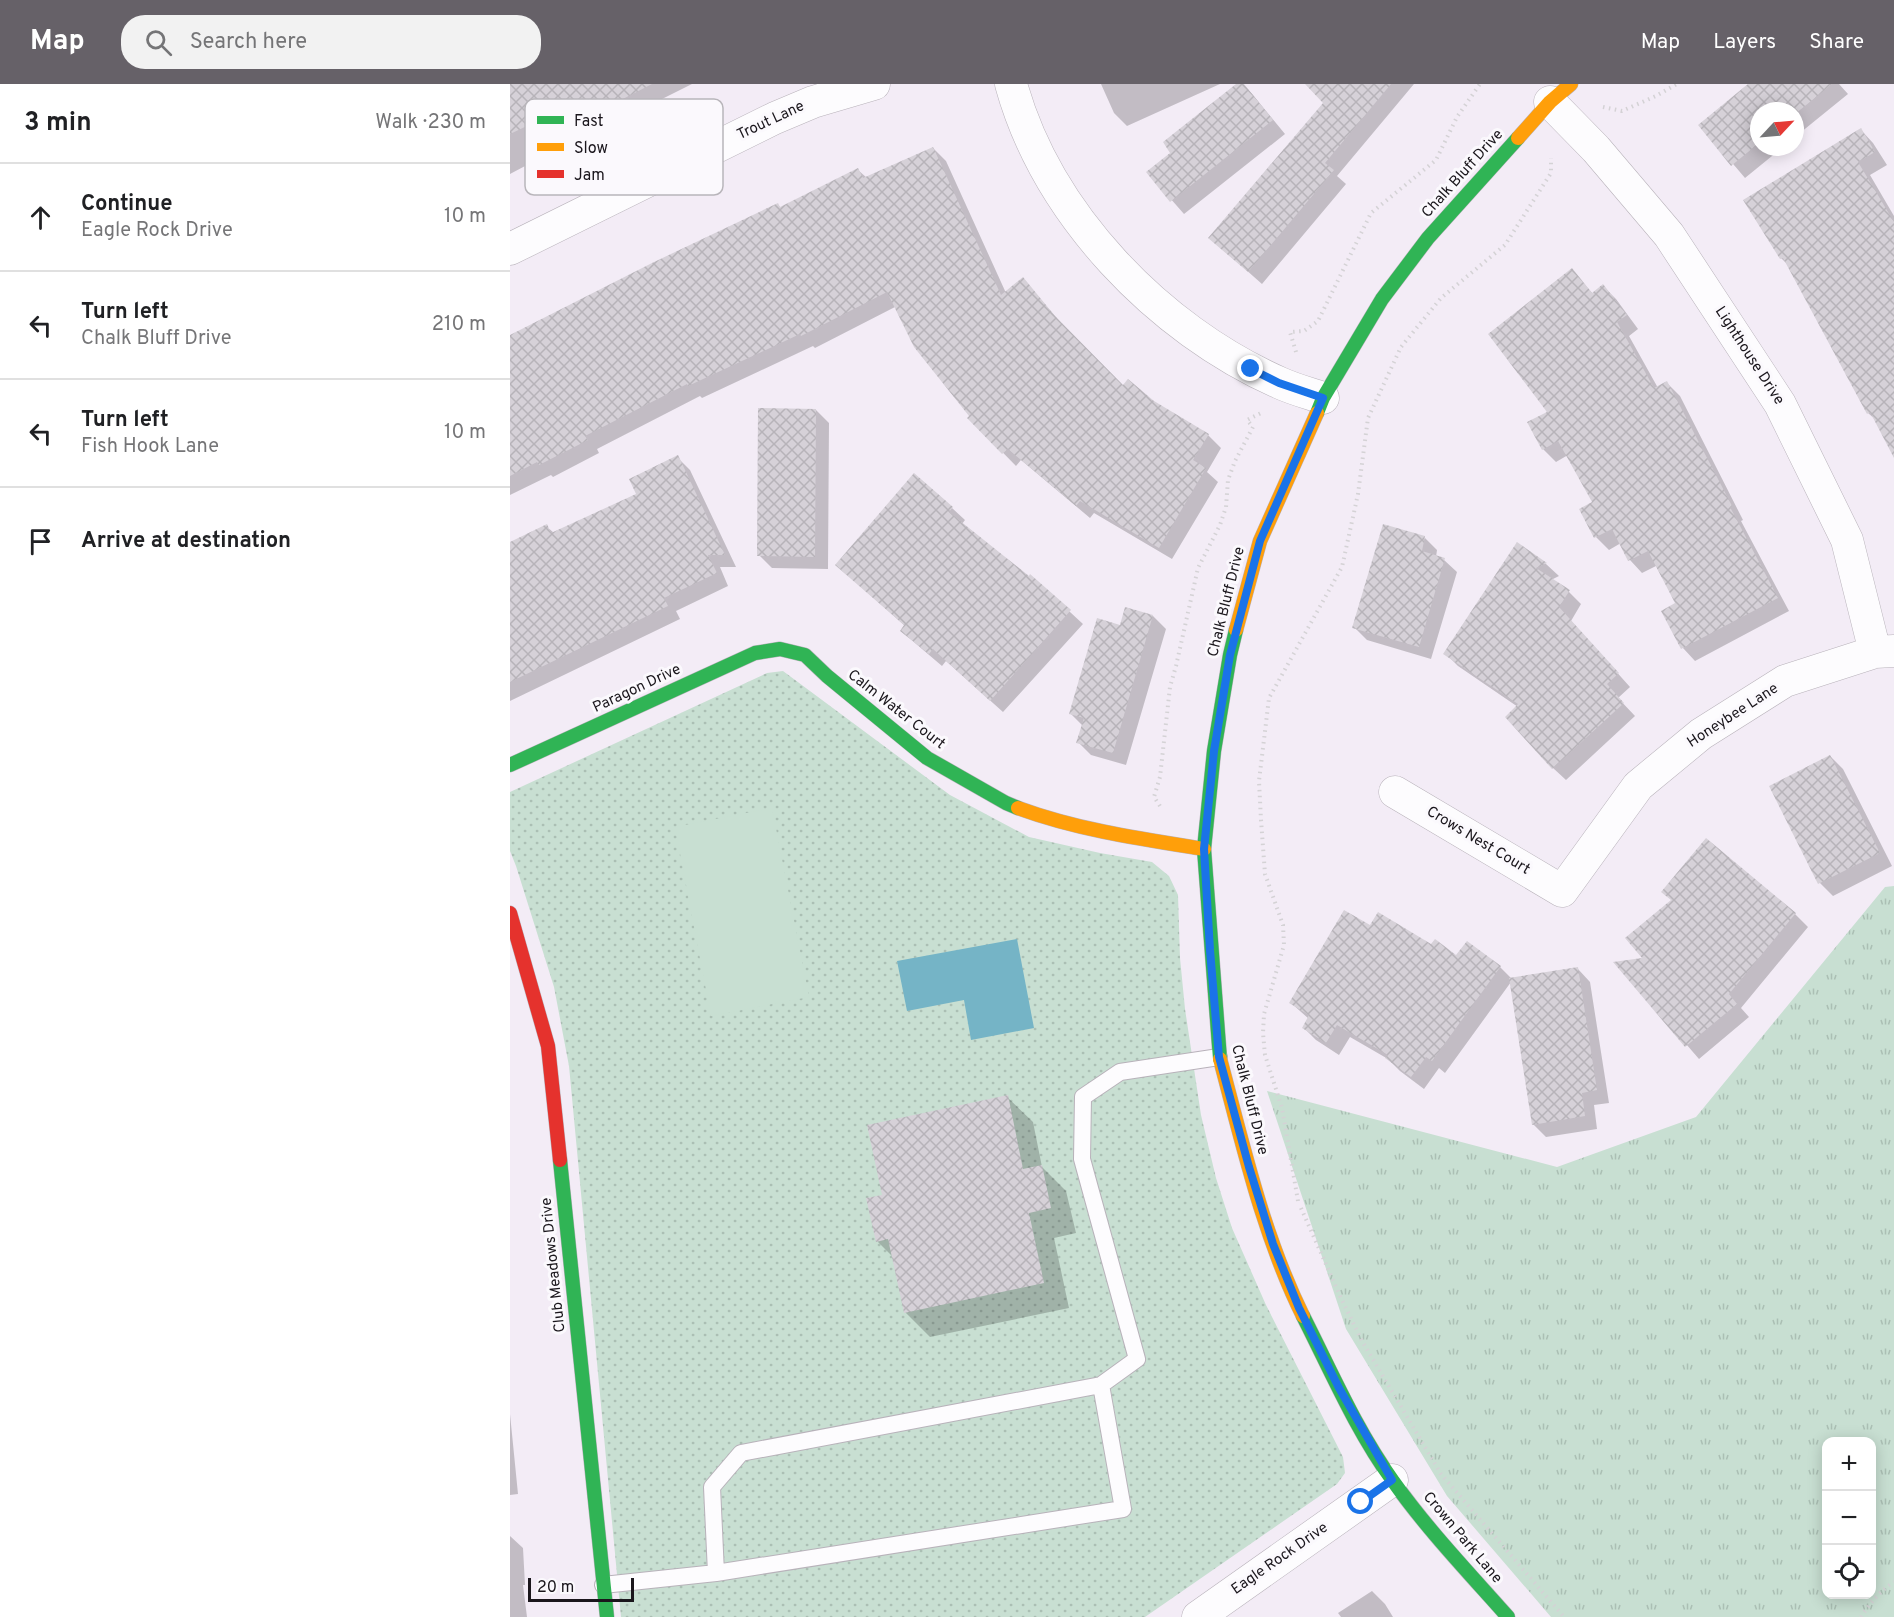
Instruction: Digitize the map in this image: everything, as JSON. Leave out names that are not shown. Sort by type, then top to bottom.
[{"type":"street","name":"Trout Lane","points":[[723,144],[813,102],[874,84]]},
{"type":"street","points":[[1011,84],[1028,130],[1051,176],[1067,203],[1119,269],[1181,325],[1215,348],[1279,383],[1323,398]]},
{"type":"street","name":"Chalk Bluff Drive","points":[[1392,1480],[1339,1388],[1299,1308],[1277,1255],[1249,1167],[1219,1057],[1204,849],[1214,751],[1230,655],[1260,541],[1323,398],[1382,299],[1428,238],[1561,93]]},
{"type":"street","name":"Lighthouse Drive","points":[[1561,93],[1596,149],[1669,234],[1780,404],[1847,540],[1884,652]]},
{"type":"street","name":"Trout Lane","points":[[510,249],[620,195]]},
{"type":"street","name":"Calm Water Court","points":[[780,648],[805,655],[827,676],[927,758],[1006,803],[1055,821],[1204,849]]},
{"type":"street","name":"Paragon Drive","points":[[510,765],[755,653],[780,648]]},
{"type":"street","name":"Honeybee Lane","points":[[1562,891],[1638,786],[1701,734],[1785,681],[1884,652]]},
{"type":"street","name":"Crows Nest Court","points":[[1395,792],[1562,891]]},
{"type":"street","name":"Club Meadows Drive","points":[[510,913],[548,1047],[607,1617]]},
{"type":"street","name":"Eagle Rock Drive","points":[[1198,1617],[1392,1480]]},
{"type":"street","name":"Crown Park Lane","points":[[1392,1480],[1443,1544],[1508,1617]]},
{"type":"lane","points":[[716,1573],[712,1487],[741,1453],[1101,1385],[1137,1359],[1082,1159],[1083,1097],[1120,1072],[1219,1057]]},
{"type":"lane","points":[[603,1586],[716,1573],[1123,1509],[1101,1385]]},
{"type":"path","points":[[1296,352],[1290,332],[1304,331],[1318,321],[1371,213],[1436,160],[1457,117],[1480,84]]},
{"type":"path","points":[[1602,107],[1622,111],[1677,84]]},
{"type":"path","points":[[1551,158],[1551,173],[1505,244],[1441,298],[1401,347],[1368,418],[1358,494],[1342,567],[1269,698],[1259,781],[1266,874],[1283,925],[1284,945],[1264,1014],[1264,1055],[1282,1108],[1299,1203],[1362,1341],[1441,1474],[1564,1617]]},
{"type":"path","points":[[1163,811],[1154,796],[1160,777],[1170,687],[1198,568],[1220,525],[1226,507],[1228,480],[1253,427],[1247,420],[1263,412]]},
{"type":"path","points":[[1861,1617],[1885,1588],[1894,1582]]},
{"type":"green space","points":[[783,671],[950,795],[1029,837],[1152,862],[1169,876],[1178,895],[1180,958],[1185,1009],[1201,1115],[1216,1178],[1232,1228],[1266,1305],[1343,1457],[1345,1473],[1337,1484],[1145,1617],[621,1617],[569,1066],[554,987],[510,851],[510,792],[767,673]]},
{"type":"green space","points":[[772,808],[809,997],[711,1016],[675,827]]},
{"type":"green space","points":[[1894,886],[1894,1617],[1551,1617],[1447,1496],[1346,1329],[1267,1091],[1557,1167],[1696,1117],[1885,887]]},
{"type":"water","points":[[1017,939],[1034,1028],[971,1040],[964,1000],[907,1011],[897,961]]},
{"type":"building","points":[[510,84],[652,84],[623,99],[525,99],[525,127],[510,134]]},
{"type":"building","points":[[1236,84],[1244,84],[1273,120],[1170,202],[1146,172],[1170,153],[1163,142]]},
{"type":"building","points":[[1305,84],[1391,84],[1325,163],[1334,170],[1248,272],[1208,238],[1323,103]]},
{"type":"building","points":[[1748,84],[1832,84],[1804,107],[1804,102],[1750,102],[1750,150],[1731,166],[1698,125]]},
{"type":"building","points":[[1861,128],[1875,152],[1858,162],[1894,222],[1894,458],[1870,412],[1867,414],[1783,258],[1780,259],[1743,200]]},
{"type":"building","points":[[933,147],[1001,295],[1023,277],[1055,316],[1123,385],[1128,379],[1154,401],[1209,434],[1193,460],[1206,468],[1159,548],[1080,501],[1076,506],[1008,449],[1002,454],[967,418],[969,416],[914,347],[887,292],[801,336],[800,334],[688,386],[687,384],[585,436],[588,440],[539,465],[537,462],[510,476],[510,335],[652,263],[778,203],[780,207],[858,168],[863,178]]},
{"type":"building","points":[[1572,268],[1592,293],[1603,284],[1627,315],[1617,322],[1654,388],[1667,381],[1778,598],[1681,649],[1661,611],[1675,603],[1648,551],[1628,561],[1612,529],[1594,538],[1579,509],[1592,502],[1558,441],[1542,450],[1527,422],[1547,412],[1488,334]]},
{"type":"building","points":[[758,408],[816,409],[815,557],[757,556]]},
{"type":"building","points":[[678,455],[725,555],[708,555],[717,573],[664,598],[668,606],[510,682],[510,542],[547,524],[551,533],[636,494],[629,479]]},
{"type":"building","points":[[914,473],[953,507],[949,512],[1029,576],[1030,574],[1071,610],[990,701],[933,649],[929,654],[900,631],[904,625],[835,565]]},
{"type":"building","points":[[1383,524],[1425,536],[1422,551],[1445,558],[1419,647],[1352,628]]},
{"type":"building","points":[[1517,542],[1547,563],[1536,568],[1570,590],[1559,607],[1619,673],[1607,684],[1624,703],[1552,769],[1505,717],[1518,704],[1443,654]]},
{"type":"building","points":[[1125,607],[1153,615],[1113,753],[1076,743],[1084,718],[1069,714],[1097,618],[1120,625]]},
{"type":"building","points":[[1830,755],[1880,853],[1818,884],[1769,786]]},
{"type":"building","points":[[1706,838],[1796,913],[1729,994],[1737,1004],[1685,1047],[1613,962],[1642,958],[1625,938],[1671,900],[1661,892]]},
{"type":"building","points":[[1344,910],[1370,925],[1378,912],[1431,944],[1435,939],[1456,955],[1467,941],[1501,966],[1432,1061],[1426,1057],[1411,1077],[1385,1058],[1388,1055],[1337,1025],[1326,1043],[1302,1028],[1309,1015],[1289,1003]]},
{"type":"building","points":[[1578,967],[1597,1090],[1582,1093],[1585,1116],[1532,1125],[1509,978]]},
{"type":"building","points":[[1008,1095],[1023,1169],[1042,1165],[1051,1208],[1029,1213],[1044,1283],[904,1313],[888,1239],[876,1242],[866,1198],[882,1195],[867,1125]]},
{"type":"traffic: fast","points":[[1317,413],[1323,398],[1382,299],[1428,238],[1518,138]]},
{"type":"traffic: fast","points":[[1220,1059],[1204,849],[1214,751],[1236,630]]},
{"type":"traffic: fast","points":[[510,765],[755,653],[780,649],[805,655],[827,676],[927,758],[1018,808]]},
{"type":"traffic: fast","points":[[560,1160],[607,1617]]},
{"type":"traffic: fast","points":[[1303,1316],[1345,1400],[1380,1462],[1420,1516],[1508,1617]]},
{"type":"traffic: slow","points":[[1518,138],[1550,102],[1571,84]]},
{"type":"traffic: slow","points":[[1236,630],[1260,541],[1317,413]]},
{"type":"traffic: slow","points":[[1018,808],[1087,828],[1204,849]]},
{"type":"traffic: slow","points":[[1220,1059],[1265,1222],[1303,1316]]},
{"type":"traffic: jam","points":[[510,913],[548,1046],[560,1160]]},
{"type":"route","points":[[1251,369],[1279,383],[1323,398],[1260,541],[1230,655],[1214,751],[1204,849],[1219,1057],[1273,1244],[1299,1308],[1364,1435],[1392,1480],[1361,1502]]}]
